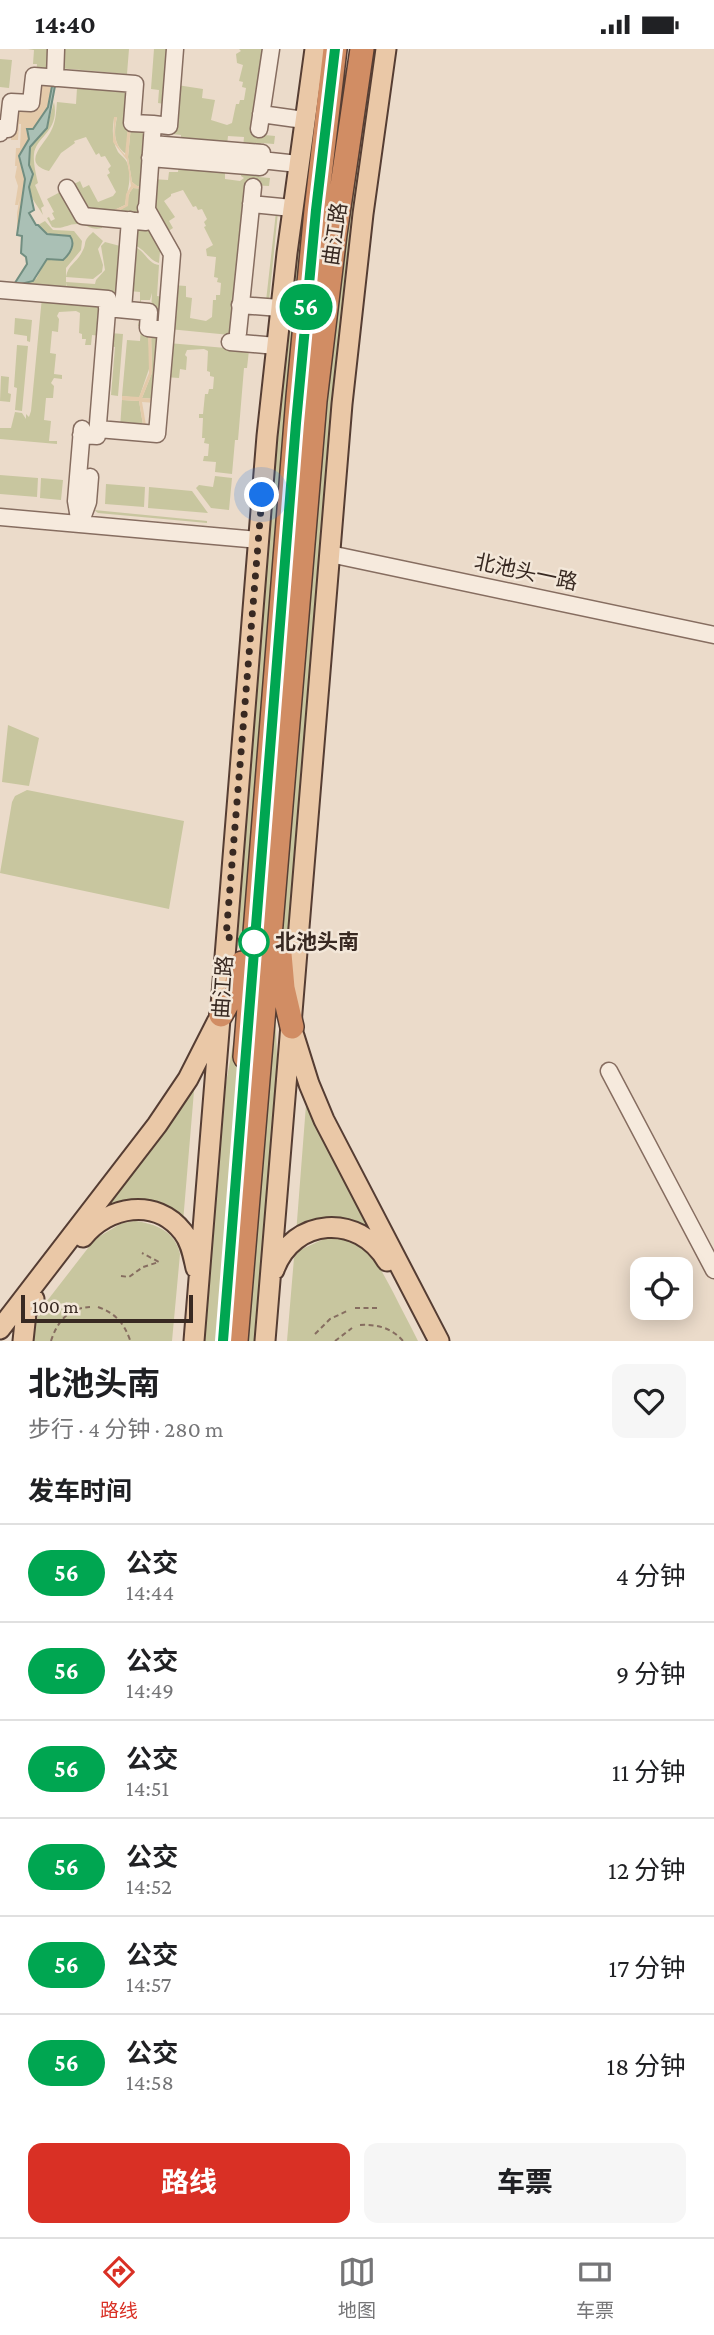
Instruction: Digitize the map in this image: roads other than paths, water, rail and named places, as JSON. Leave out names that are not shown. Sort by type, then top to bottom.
[{"type":"highway","points":[[328,49],[331,78]]},
{"type":"highway","name":"曲江路","points":[[236,1341],[301,359],[335,49]]},
{"type":"highway","name":"曲江路","points":[[223,1341],[315,401],[335,235],[362,49]]},
{"type":"highway","points":[[355,98],[378,49]]},
{"type":"highway","points":[[221,1015],[235,989],[266,899]]},
{"type":"highway","points":[[266,899],[292,1027]]},
{"type":"main road","name":"曲江路","points":[[194,1341],[276,346],[292,208],[315,49]]},
{"type":"main road","name":"曲江路","points":[[265,1341],[352,314],[386,49]]},
{"type":"main road","points":[[0,1329],[157,1125],[188,1079],[221,1015]]},
{"type":"main road","points":[[292,1027],[299,1055],[320,1112],[439,1341]]},
{"type":"main road","points":[[23,1341],[23,1321],[30,1305],[92,1227],[107,1216],[122,1211],[147,1209],[162,1214],[176,1224],[190,1245],[199,1284]]},
{"type":"main road","points":[[269,1292],[278,1260],[294,1243],[319,1229],[346,1229],[363,1235],[380,1250],[428,1341]]},
{"type":"street","points":[[55,78],[56,49]]},
{"type":"street","points":[[0,133],[0,128],[8,129],[11,102],[31,103],[34,76],[135,84],[132,123],[169,126],[175,49]]},
{"type":"street","points":[[271,49],[260,122],[304,120]]},
{"type":"street","points":[[67,188],[83,216],[145,222],[153,124]]},
{"type":"street","points":[[151,151],[261,153],[261,160],[298,164]]},
{"type":"street","points":[[253,187],[234,337],[276,346]]},
{"type":"street","points":[[251,204],[292,208]]},
{"type":"street","points":[[87,431],[157,434],[172,254],[146,208]]},
{"type":"street","points":[[80,524],[76,501],[87,431],[115,309],[130,220]]},
{"type":"street","points":[[0,290],[108,299],[115,309],[149,312],[148,328],[166,330]]},
{"type":"street","points":[[240,305],[280,308]]},
{"type":"street","points":[[80,524],[88,502],[90,477]]},
{"type":"street","points":[[0,517],[258,540]]},
{"type":"street","name":"北池头一路","points":[[330,554],[714,635]]},
{"type":"street","points":[[609,1070],[714,1270]]},
{"type":"place","name":"北池头南","points":[[254,942]]}]
